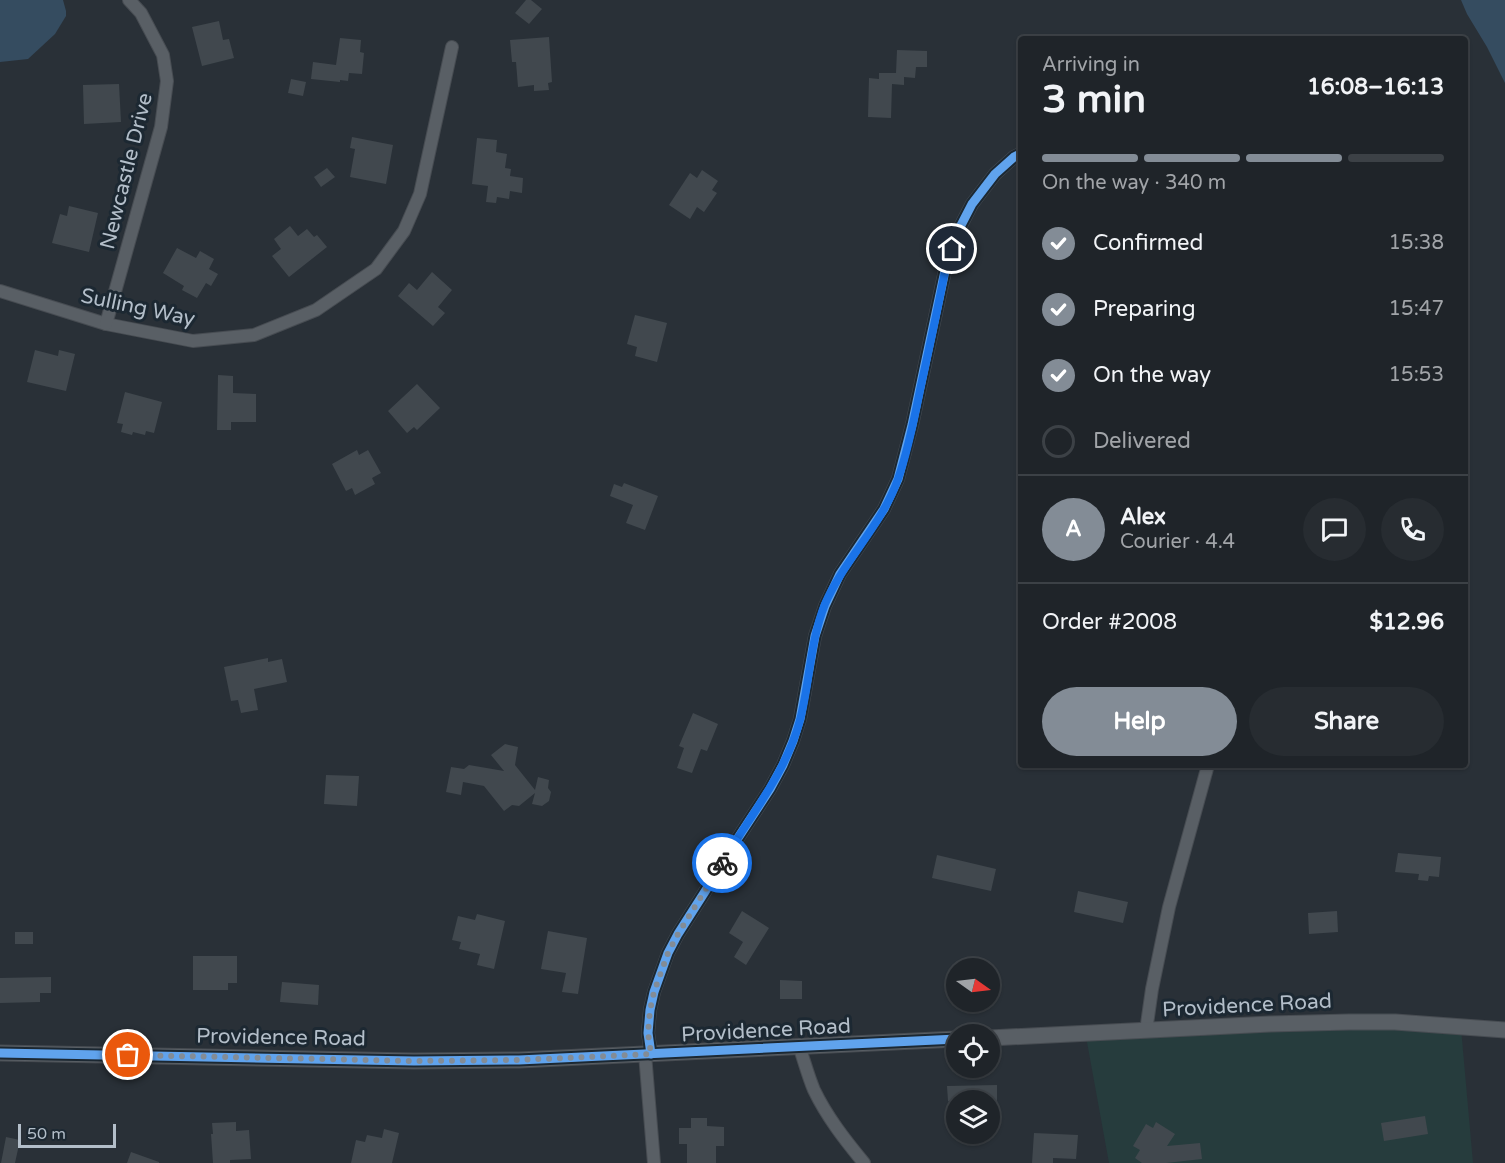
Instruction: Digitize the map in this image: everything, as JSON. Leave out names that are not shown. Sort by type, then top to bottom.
[{"type":"street","name":"Newcastle Drive","points":[[106,324],[161,127],[167,81],[163,55],[141,13],[129,0]]},
{"type":"street","name":"Sulling Way","points":[[0,291],[106,324],[193,341],[254,335],[316,310],[376,269],[404,231],[420,194],[452,47]]},
{"type":"street","points":[[654,1163],[648,1033],[654,992],[668,953],[783,765],[800,719],[815,636],[825,606],[840,574],[884,509],[898,479],[946,266],[957,233],[972,204],[995,174],[1018,155]]},
{"type":"street","points":[[1146,1030],[1169,907],[1208,768]]},
{"type":"street","name":"Providence Road","points":[[1000,1037],[1349,1022],[1505,1030]]},
{"type":"street","name":"Providence Road","points":[[0,1053],[414,1061],[519,1060],[946,1039]]},
{"type":"street","points":[[799,1046],[813,1088],[824,1109],[864,1163]]},
{"type":"green space","points":[[1461,1028],[1473,1163],[1109,1163],[1085,1031],[1235,1032]]},
{"type":"water","points":[[0,0],[63,0],[66,16],[55,34],[28,59],[0,62]]},
{"type":"water","points":[[1461,0],[1505,0],[1505,83],[1467,14]]},
{"type":"building","points":[[526,0],[531,0],[542,9],[529,24],[515,13]]},
{"type":"building","points":[[219,21],[223,40],[229,39],[234,58],[202,66],[192,27]]},
{"type":"building","points":[[549,37],[552,82],[548,83],[549,90],[534,91],[534,85],[518,87],[516,62],[512,62],[510,40]]},
{"type":"building","points":[[340,38],[361,40],[360,52],[364,53],[362,74],[349,73],[348,81],[340,80],[340,82],[311,79],[313,62],[336,65]]},
{"type":"building","points":[[897,50],[927,51],[927,67],[916,67],[915,78],[904,77],[904,85],[892,84],[891,118],[868,117],[869,78],[879,79],[879,73],[896,73]]},
{"type":"building","points":[[291,79],[306,82],[303,96],[288,93]]},
{"type":"building","points":[[119,84],[121,122],[84,124],[83,85]]},
{"type":"building","points":[[352,137],[393,145],[386,184],[350,177],[355,149],[350,148]]},
{"type":"building","points":[[477,138],[497,140],[496,152],[507,154],[505,168],[511,169],[510,176],[523,178],[522,193],[510,191],[509,199],[497,197],[496,203],[486,202],[488,186],[472,184]]},
{"type":"building","points":[[327,168],[335,177],[321,187],[314,177]]},
{"type":"building","points":[[702,170],[718,181],[712,190],[717,193],[704,212],[697,207],[690,219],[669,205],[690,173],[697,178]]},
{"type":"building","points":[[69,206],[98,213],[89,252],[52,243],[60,214],[67,216]]},
{"type":"building","points":[[290,226],[298,236],[307,229],[314,237],[317,235],[327,247],[289,277],[272,256],[281,249],[274,239]]},
{"type":"building","points":[[177,248],[196,258],[200,251],[214,259],[209,269],[218,274],[211,286],[206,283],[197,298],[182,290],[184,286],[163,273]]},
{"type":"building","points":[[432,272],[452,290],[438,307],[445,313],[433,326],[398,296],[409,283],[417,290]]},
{"type":"building","points":[[635,315],[667,323],[657,362],[635,356],[637,347],[627,344]]},
{"type":"building","points":[[35,350],[58,356],[59,350],[75,354],[66,391],[27,382]]},
{"type":"building","points":[[218,375],[233,376],[233,393],[256,394],[256,422],[231,422],[231,430],[217,430]]},
{"type":"building","points":[[417,384],[440,408],[417,430],[414,427],[407,433],[388,411]]},
{"type":"building","points":[[125,392],[162,402],[154,433],[146,431],[145,435],[133,432],[132,435],[121,432],[123,424],[117,423]]},
{"type":"building","points":[[357,450],[359,455],[368,450],[381,473],[372,478],[375,484],[355,495],[352,488],[346,491],[332,464]]},
{"type":"building","points":[[624,483],[658,496],[645,530],[626,523],[633,505],[610,496],[614,484],[622,487]]},
{"type":"building","points":[[268,658],[268,662],[282,659],[287,682],[254,689],[258,710],[241,713],[238,700],[231,701],[224,667]]},
{"type":"building","points":[[693,713],[718,724],[707,751],[701,749],[692,773],[677,768],[684,748],[679,746]]},
{"type":"building","points":[[505,744],[518,747],[515,765],[535,790],[538,777],[549,780],[548,788],[551,792],[549,801],[542,806],[532,804],[535,793],[519,806],[512,805],[504,811],[484,786],[463,782],[461,795],[446,792],[451,767],[464,769],[469,765],[504,771],[491,755]]},
{"type":"building","points":[[326,775],[359,776],[357,806],[324,804]]},
{"type":"building","points":[[1398,853],[1441,857],[1439,877],[1429,876],[1428,881],[1418,880],[1419,874],[1395,872]]},
{"type":"building","points":[[937,855],[996,869],[991,891],[932,878]]},
{"type":"building","points":[[1078,891],[1128,902],[1123,923],[1074,912]]},
{"type":"building","points":[[742,911],[769,928],[746,965],[734,957],[743,942],[729,933]]},
{"type":"building","points":[[1337,911],[1338,932],[1309,934],[1308,913]]},
{"type":"building","points":[[477,914],[505,921],[494,969],[477,965],[480,954],[459,949],[461,942],[452,940],[458,916],[475,920]]},
{"type":"building","points":[[548,931],[587,938],[578,994],[562,992],[566,973],[541,969]]},
{"type":"building","points":[[15,932],[33,932],[33,944],[15,944]]},
{"type":"building","points":[[193,956],[237,956],[237,983],[228,983],[228,990],[193,990]]},
{"type":"building","points":[[51,977],[51,993],[40,993],[40,1002],[0,1003],[0,978]]},
{"type":"building","points":[[780,980],[802,981],[802,999],[780,999]]},
{"type":"building","points":[[282,982],[319,985],[318,1005],[280,1002]]},
{"type":"building","points":[[997,1085],[997,1090],[947,1090],[947,1086]]},
{"type":"building","points":[[1425,1116],[1428,1134],[1384,1141],[1381,1123]]},
{"type":"building","points":[[691,1118],[707,1118],[707,1126],[724,1127],[724,1146],[716,1146],[716,1163],[687,1163],[687,1144],[679,1144],[679,1128],[691,1128]]},
{"type":"building","points":[[236,1122],[236,1131],[249,1130],[251,1159],[213,1163],[212,1123]]},
{"type":"building","points":[[1156,1122],[1175,1134],[1167,1146],[1200,1143],[1202,1159],[1142,1163],[1135,1158],[1140,1150],[1133,1146],[1146,1124],[1153,1128]]},
{"type":"building","points":[[384,1129],[399,1133],[392,1163],[351,1163],[356,1140],[365,1142],[367,1135],[382,1138]]},
{"type":"building","points":[[1034,1133],[1078,1135],[1076,1159],[1053,1158],[1053,1163],[1032,1163]]},
{"type":"building","points":[[6,1137],[20,1140],[15,1163],[1,1163]]},
{"type":"building","points":[[131,1152],[159,1162],[159,1163],[127,1163]]},
{"type":"cycle path","points":[[651,1054],[648,1033],[650,1010],[668,953],[783,765],[800,719],[815,636],[825,606],[840,574],[884,509],[898,479],[946,266],[957,233],[972,204],[995,174],[1018,155]]},
{"type":"cycle path","points":[[0,1053],[414,1061],[519,1060],[946,1040]]},
{"type":"way so far","points":[[128,1055],[414,1061],[519,1060],[651,1054],[648,1033],[650,1010],[668,953],[722,863]]},
{"type":"route","points":[[722,863],[783,765],[800,719],[815,636],[825,606],[840,574],[884,509],[898,479],[946,266],[952,249]]}]
